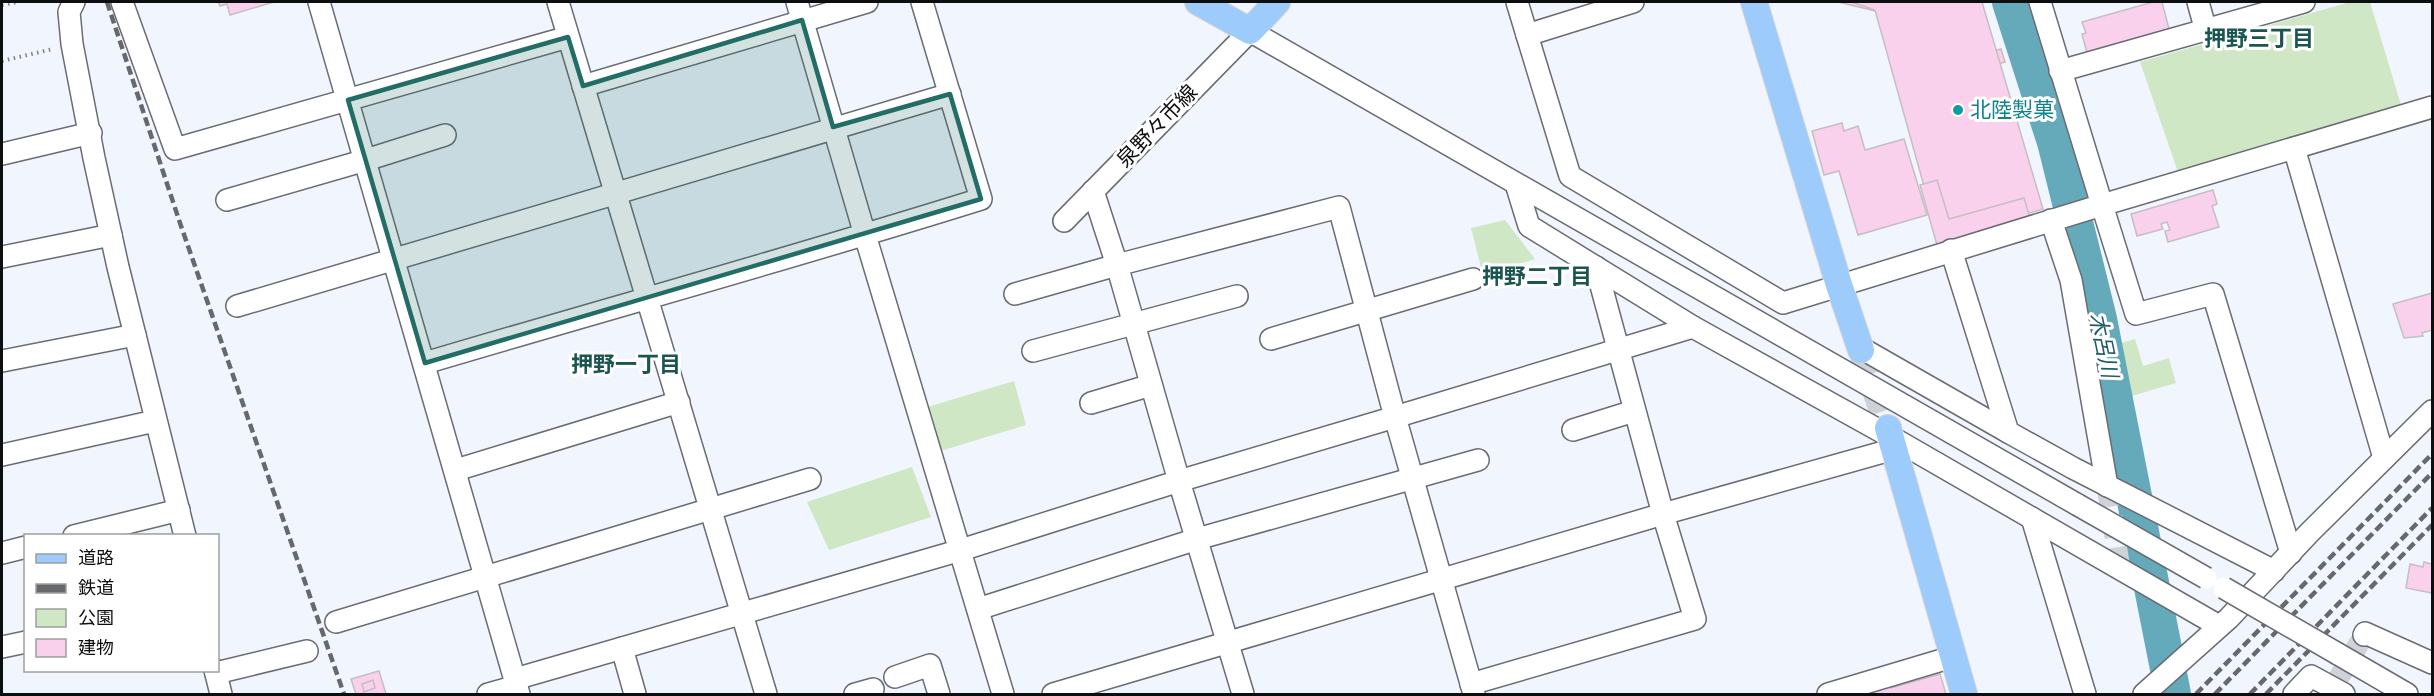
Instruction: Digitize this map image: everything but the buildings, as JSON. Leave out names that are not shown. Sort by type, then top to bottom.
[{"type":"main road","points":[[1198,2],[1250,31],[1277,2]]},
{"type":"main road","points":[[1754,2],[1839,285],[1861,349]]},
{"type":"main road","points":[[1891,438],[1964,694]]},
{"type":"street","points":[[74,2],[69,12],[72,44],[111,235],[185,534]]},
{"type":"street","points":[[122,2],[175,148],[568,37]]},
{"type":"street","points":[[319,2],[517,687]]},
{"type":"street","points":[[558,2],[766,694]]},
{"type":"street","points":[[583,86],[800,11],[867,2]]},
{"type":"street","points":[[425,363],[981,199],[922,2]]},
{"type":"street","points":[[1516,2],[1570,176],[1784,303],[1951,250],[2433,107]]},
{"type":"street","points":[[1527,35],[1633,2]]},
{"type":"street","points":[[2040,2],[2095,207],[2136,314],[2213,294],[2291,553]]},
{"type":"street","points":[[2198,2],[2206,31]]},
{"type":"street","points":[[2060,71],[2304,2]]},
{"type":"street","points":[[800,11],[1003,694]]},
{"type":"street","points":[[1250,31],[2407,694]]},
{"type":"street","name":"泉野々市線","points":[[1064,221],[1250,31]]},
{"type":"street","points":[[237,306],[950,94]]},
{"type":"street","points":[[2,154],[91,133]]},
{"type":"street","points":[[227,200],[445,135]]},
{"type":"street","points":[[2294,148],[2384,458]]},
{"type":"street","points":[[1546,202],[1570,176]]},
{"type":"street","points":[[1516,184],[1529,226],[1693,327],[2032,518],[2219,627]]},
{"type":"street","points":[[1093,191],[1118,265],[1151,385],[1243,694]]},
{"type":"street","points":[[1015,294],[1339,207],[1412,479],[1473,689],[1695,619],[1662,514],[1596,267]]},
{"type":"street","points":[[2054,219],[2071,280],[2111,488]]},
{"type":"street","points":[[2,257],[111,235]]},
{"type":"street","points":[[1951,250],[2008,432]]},
{"type":"street","points":[[1271,339],[1473,279]]},
{"type":"street","points":[[1033,351],[1237,296]]},
{"type":"street","points":[[488,694],[517,687],[622,648],[961,550],[1179,481],[1693,327]]},
{"type":"street","points":[[2,361],[135,335]]},
{"type":"street","points":[[1861,349],[2111,488],[2274,571]]},
{"type":"street","points":[[1091,403],[1151,385]]},
{"type":"street","points":[[456,470],[679,402]]},
{"type":"street","points":[[1573,430],[1634,411]]},
{"type":"street","points":[[2148,690],[2219,627],[2433,411]]},
{"type":"street","points":[[2,455],[155,421]]},
{"type":"street","points":[[1053,694],[1662,514],[1891,438]]},
{"type":"street","points":[[978,609],[1197,539],[1478,460]]},
{"type":"street","points":[[336,622],[810,478]]},
{"type":"street","points":[[82,534],[179,510]]},
{"type":"street","points":[[2032,518],[2085,694]]},
{"type":"street","points":[[2,553],[24,548]]},
{"type":"street","points":[[2364,635],[2365,633],[2433,663]]},
{"type":"street","points":[[2,647],[24,642]]},
{"type":"street","points":[[622,648],[635,694]]},
{"type":"street","points":[[219,671],[307,651]]},
{"type":"street","points":[[1828,694],[1952,657]]},
{"type":"street","points":[[895,677],[930,665],[939,694]]},
{"type":"street","points":[[216,672],[220,694]]},
{"type":"street","points":[[2294,694],[2311,676],[2337,690]]},
{"type":"path","points":[[2,5],[18,2]]},
{"type":"path","points":[[2,61],[72,44]]},
{"type":"highlighted area","points":[[802,20],[833,127],[950,94],[981,199],[425,363],[348,100],[568,37],[583,86]]},
{"type":"green space","points":[[2350,2],[2370,2],[2401,105],[2178,172],[2140,62]]},
{"type":"green space","points":[[1505,220],[1535,259],[1483,275],[1471,228]]},
{"type":"green space","points":[[2135,339],[2143,366],[2169,358],[2176,383],[2118,400],[2104,348]]},
{"type":"green space","points":[[1014,381],[1026,425],[937,452],[924,408]]},
{"type":"green space","points":[[912,467],[931,517],[829,550],[807,502]]},
{"type":"waterway","name":"木呂川","points":[[2010,2],[2055,142],[2099,319],[2173,694]]},
{"type":"tunnel","points":[[1861,350],[1888,428]]},
{"type":"tunnel","points":[[2107,486],[2120,569]]},
{"type":"tunnel","points":[[2334,686],[2364,635]]},
{"type":"railway","points":[[107,2],[180,223],[344,694]]},
{"type":"railway","points":[[2196,694],[2432,454]]},
{"type":"railway","points":[[2215,694],[2432,473]]},
{"type":"railway","points":[[2250,694],[2432,508]]},
{"type":"railway","points":[[2266,694],[2432,525]]},
{"type":"place","name":"北陸製菓","points":[[1958,110]]},
{"type":"district","name":"押野三丁目","points":[[2259,38]]},
{"type":"district","name":"押野二丁目","points":[[1537,276]]},
{"type":"district","name":"押野一丁目","points":[[626,364]]}]
